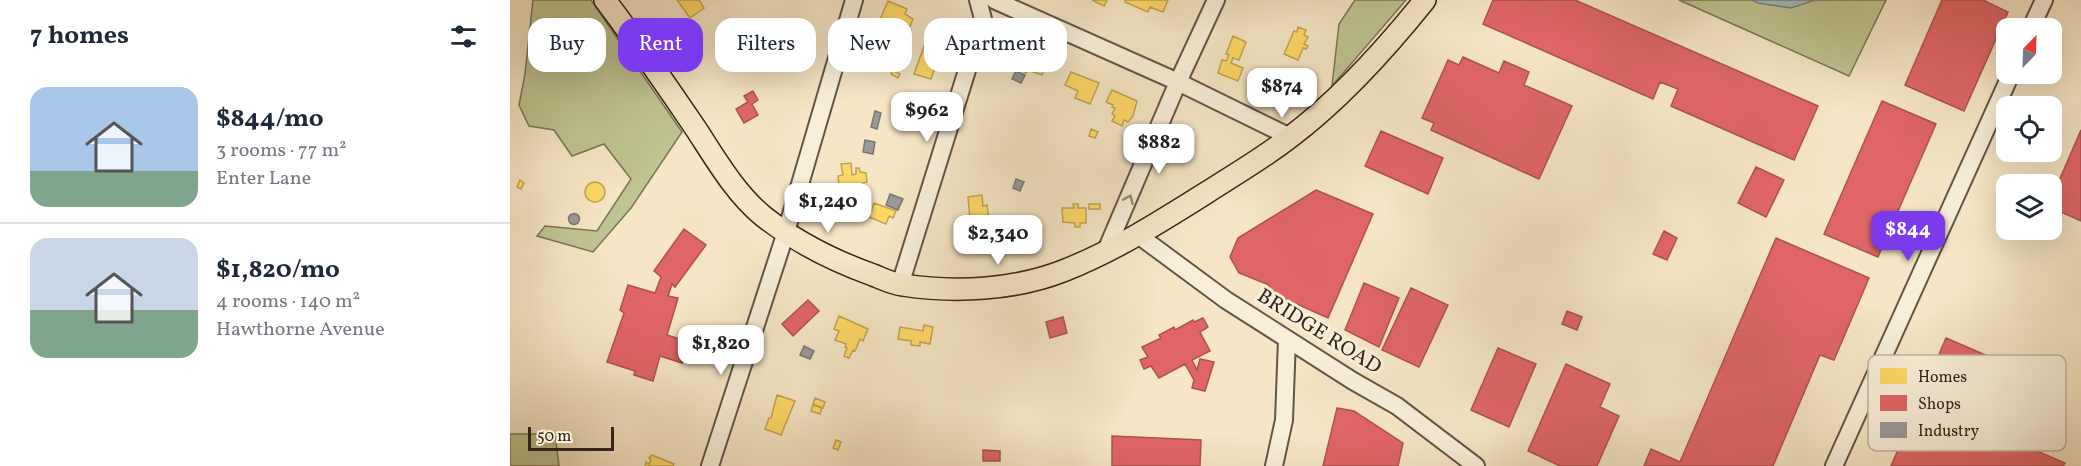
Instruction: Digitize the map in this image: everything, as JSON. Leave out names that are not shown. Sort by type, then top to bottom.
[{"type":"main road","points":[[605,0],[638,44],[717,161],[761,214],[824,254],[900,285],[944,289],[991,287],[1023,282],[1061,272],[1105,253],[1138,235],[1290,137],[1362,72],[1425,0]]},
{"type":"street","points":[[710,466],[786,232],[854,0]]},
{"type":"street","points":[[900,285],[983,19],[978,0]]},
{"type":"street","points":[[994,0],[1178,82],[1290,137]]},
{"type":"street","points":[[1105,253],[1178,82],[1216,0]]},
{"type":"street","points":[[2035,18],[2043,0]]},
{"type":"street","points":[[1884,355],[2006,84]]},
{"type":"street","name":"BRIDGE ROAD","points":[[1138,235],[1226,300],[1397,406],[1476,466]]},
{"type":"street","points":[[1274,466],[1284,420],[1287,339]]},
{"type":"street","points":[[1834,466],[1868,391]]},
{"type":"green space","points":[[533,0],[591,0],[603,18],[531,18]]},
{"type":"green space","points":[[1355,0],[1406,0],[1332,86],[1339,24]]},
{"type":"green space","points":[[1679,0],[1886,0],[1849,76]]},
{"type":"green space","points":[[606,22],[618,39],[618,72],[641,72],[682,132],[631,208],[593,252],[537,236],[545,226],[597,231],[631,179],[604,144],[572,156],[554,130],[529,126],[519,105],[528,46],[528,72],[606,72]]},
{"type":"green space","points":[[510,434],[555,434],[559,466],[510,466]]},
{"type":"water","points":[[1752,0],[1815,0],[1791,8]]},
{"type":"building: Homes","points":[[677,0],[699,0],[704,8],[690,18]]},
{"type":"building: Homes","points":[[1092,0],[1107,0],[1104,6]]},
{"type":"building: Homes","points":[[1125,0],[1168,0],[1163,12],[1150,7],[1148,12]]},
{"type":"building: Homes","points":[[888,1],[907,9],[905,14],[911,18],[881,18]]},
{"type":"building: Homes","points":[[1298,27],[1306,30],[1304,35],[1308,37],[1304,44],[1308,46],[1306,49],[1303,48],[1298,60],[1284,54]]},
{"type":"building: Homes","points":[[1233,36],[1246,42],[1239,60],[1233,58],[1231,63],[1243,68],[1238,81],[1218,73],[1222,60],[1226,61],[1229,55],[1226,54]]},
{"type":"building: Homes","points":[[924,46],[924,72],[933,72],[931,79],[914,74]]},
{"type":"building: Homes","points":[[896,72],[900,74],[898,78],[891,74]]},
{"type":"building: Homes","points":[[1071,72],[1099,83],[1090,104],[1075,98],[1078,91],[1065,85]]},
{"type":"building: Homes","points":[[1112,90],[1137,101],[1133,116],[1128,122],[1124,120],[1122,126],[1112,121],[1115,108],[1106,102]]},
{"type":"building: Homes","points":[[901,100],[912,105],[907,118],[896,114]]},
{"type":"building: Homes","points":[[1091,129],[1098,132],[1095,138],[1089,136]]},
{"type":"building: Homes","points":[[851,163],[852,175],[856,174],[856,168],[859,168],[860,172],[866,173],[867,182],[854,187],[855,194],[840,195],[838,176],[843,175],[841,164]]},
{"type":"building: Homes","points":[[520,180],[524,183],[521,189],[517,187]]},
{"type":"building: Homes","points":[[595,182],[602,185],[605,192],[602,199],[595,202],[588,199],[585,192],[588,185]]},
{"type":"building: Homes","points":[[982,195],[983,206],[987,205],[990,229],[971,231],[968,197]]},
{"type":"building: Homes","points":[[874,203],[896,211],[893,218],[889,216],[886,224],[869,217]]},
{"type":"building: Homes","points":[[1073,204],[1078,204],[1078,208],[1086,208],[1086,223],[1080,223],[1080,227],[1075,227],[1075,223],[1063,222],[1062,208],[1074,208]]},
{"type":"building: Homes","points":[[1089,204],[1100,204],[1100,209],[1089,209]]},
{"type":"building: Homes","points":[[839,316],[868,329],[863,341],[860,339],[849,358],[844,356],[846,344],[835,340],[839,331],[834,329]]},
{"type":"building: Homes","points":[[924,325],[933,327],[930,344],[920,342],[920,346],[911,345],[911,341],[898,339],[900,327],[923,331]]},
{"type":"building: Homes","points":[[777,395],[795,401],[781,435],[765,429],[771,418]]},
{"type":"building: Homes","points":[[815,398],[825,402],[823,408],[813,404]]},
{"type":"building: Homes","points":[[813,405],[822,408],[820,414],[811,411]]},
{"type":"building: Homes","points":[[836,440],[841,442],[838,450],[833,448]]},
{"type":"building: Homes","points":[[652,455],[674,464],[673,466],[645,466],[646,462],[649,464],[651,459],[649,458]]},
{"type":"building: Shops","points":[[1493,0],[1575,0],[1818,106],[1794,160],[1671,106],[1678,89],[1660,82],[1653,99],[1483,24]]},
{"type":"building: Shops","points":[[1942,0],[1983,0],[2008,12],[2005,18],[1996,18],[1996,39],[1964,111],[1905,85]]},
{"type":"building: Shops","points":[[1463,57],[1499,73],[1504,61],[1529,72],[1524,85],[1572,106],[1539,179],[1431,130],[1434,123],[1422,118],[1448,60],[1459,65]]},
{"type":"building: Shops","points":[[753,91],[758,100],[752,104],[758,115],[744,123],[736,109],[748,102],[744,96]]},
{"type":"building: Shops","points":[[1882,101],[1936,124],[1878,257],[1824,234]]},
{"type":"building: Shops","points":[[2081,130],[2081,221],[2062,212],[2062,174]]},
{"type":"building: Shops","points":[[1381,131],[1443,158],[1428,194],[1365,166]]},
{"type":"building: Shops","points":[[1756,167],[1784,180],[1766,217],[1738,203]]},
{"type":"building: Shops","points":[[1316,190],[1373,214],[1328,318],[1270,292],[1269,285],[1239,273],[1230,257],[1238,238]]},
{"type":"building: Shops","points":[[684,229],[706,245],[675,287],[672,284],[668,296],[678,298],[667,335],[689,342],[682,363],[660,356],[653,381],[634,375],[635,371],[607,362],[624,313],[620,310],[628,285],[655,293],[661,277],[654,271]]},
{"type":"building: Shops","points":[[1664,231],[1677,238],[1667,260],[1653,254]]},
{"type":"building: Shops","points":[[1776,238],[1869,278],[1834,360],[1820,355],[1773,466],[1644,466],[1651,449],[1680,462]]},
{"type":"building: Shops","points":[[1364,283],[1399,298],[1379,347],[1345,330]]},
{"type":"building: Shops","points":[[1411,288],[1448,305],[1419,367],[1382,350]]},
{"type":"building: Shops","points":[[808,300],[819,311],[793,336],[782,324]]},
{"type":"building: Shops","points":[[1567,311],[1582,317],[1577,330],[1562,324]]},
{"type":"building: Shops","points":[[1063,317],[1067,333],[1050,338],[1046,322]]},
{"type":"building: Shops","points":[[1203,318],[1208,327],[1200,332],[1210,351],[1192,360],[1197,370],[1200,359],[1214,362],[1205,391],[1192,388],[1194,380],[1185,364],[1159,378],[1151,366],[1144,369],[1140,360],[1148,357],[1142,347],[1161,338],[1159,335],[1174,327],[1175,330],[1193,320],[1194,322]]},
{"type":"building: Shops","points":[[1946,338],[1985,355],[1939,355]]},
{"type":"building: Shops","points":[[1498,348],[1536,364],[1509,427],[1471,410]]},
{"type":"building: Shops","points":[[1566,364],[1610,384],[1600,407],[1619,416],[1597,466],[1560,466],[1528,451]]},
{"type":"building: Shops","points":[[1337,408],[1354,411],[1403,443],[1398,466],[1323,466]]},
{"type":"building: Shops","points":[[1112,436],[1201,440],[1200,466],[1112,466]]},
{"type":"building: Shops","points":[[983,450],[1000,451],[1000,461],[983,461]]},
{"type":"building: Shops","points":[[1897,451],[2037,451],[2065,463],[2063,466],[1891,466]]},
{"type":"building: Industry","points":[[1016,72],[1025,75],[1021,83],[1012,79]]},
{"type":"building: Industry","points":[[875,111],[881,113],[877,129],[871,127]]},
{"type":"building: Industry","points":[[865,140],[875,142],[873,154],[863,152]]},
{"type":"building: Industry","points":[[1016,179],[1024,182],[1020,191],[1013,188]]},
{"type":"building: Industry","points":[[890,194],[903,199],[898,210],[886,205]]},
{"type":"building: Industry","points":[[574,213],[580,219],[574,225],[568,219]]},
{"type":"building: Industry","points":[[804,346],[814,351],[810,359],[800,355]]}]
